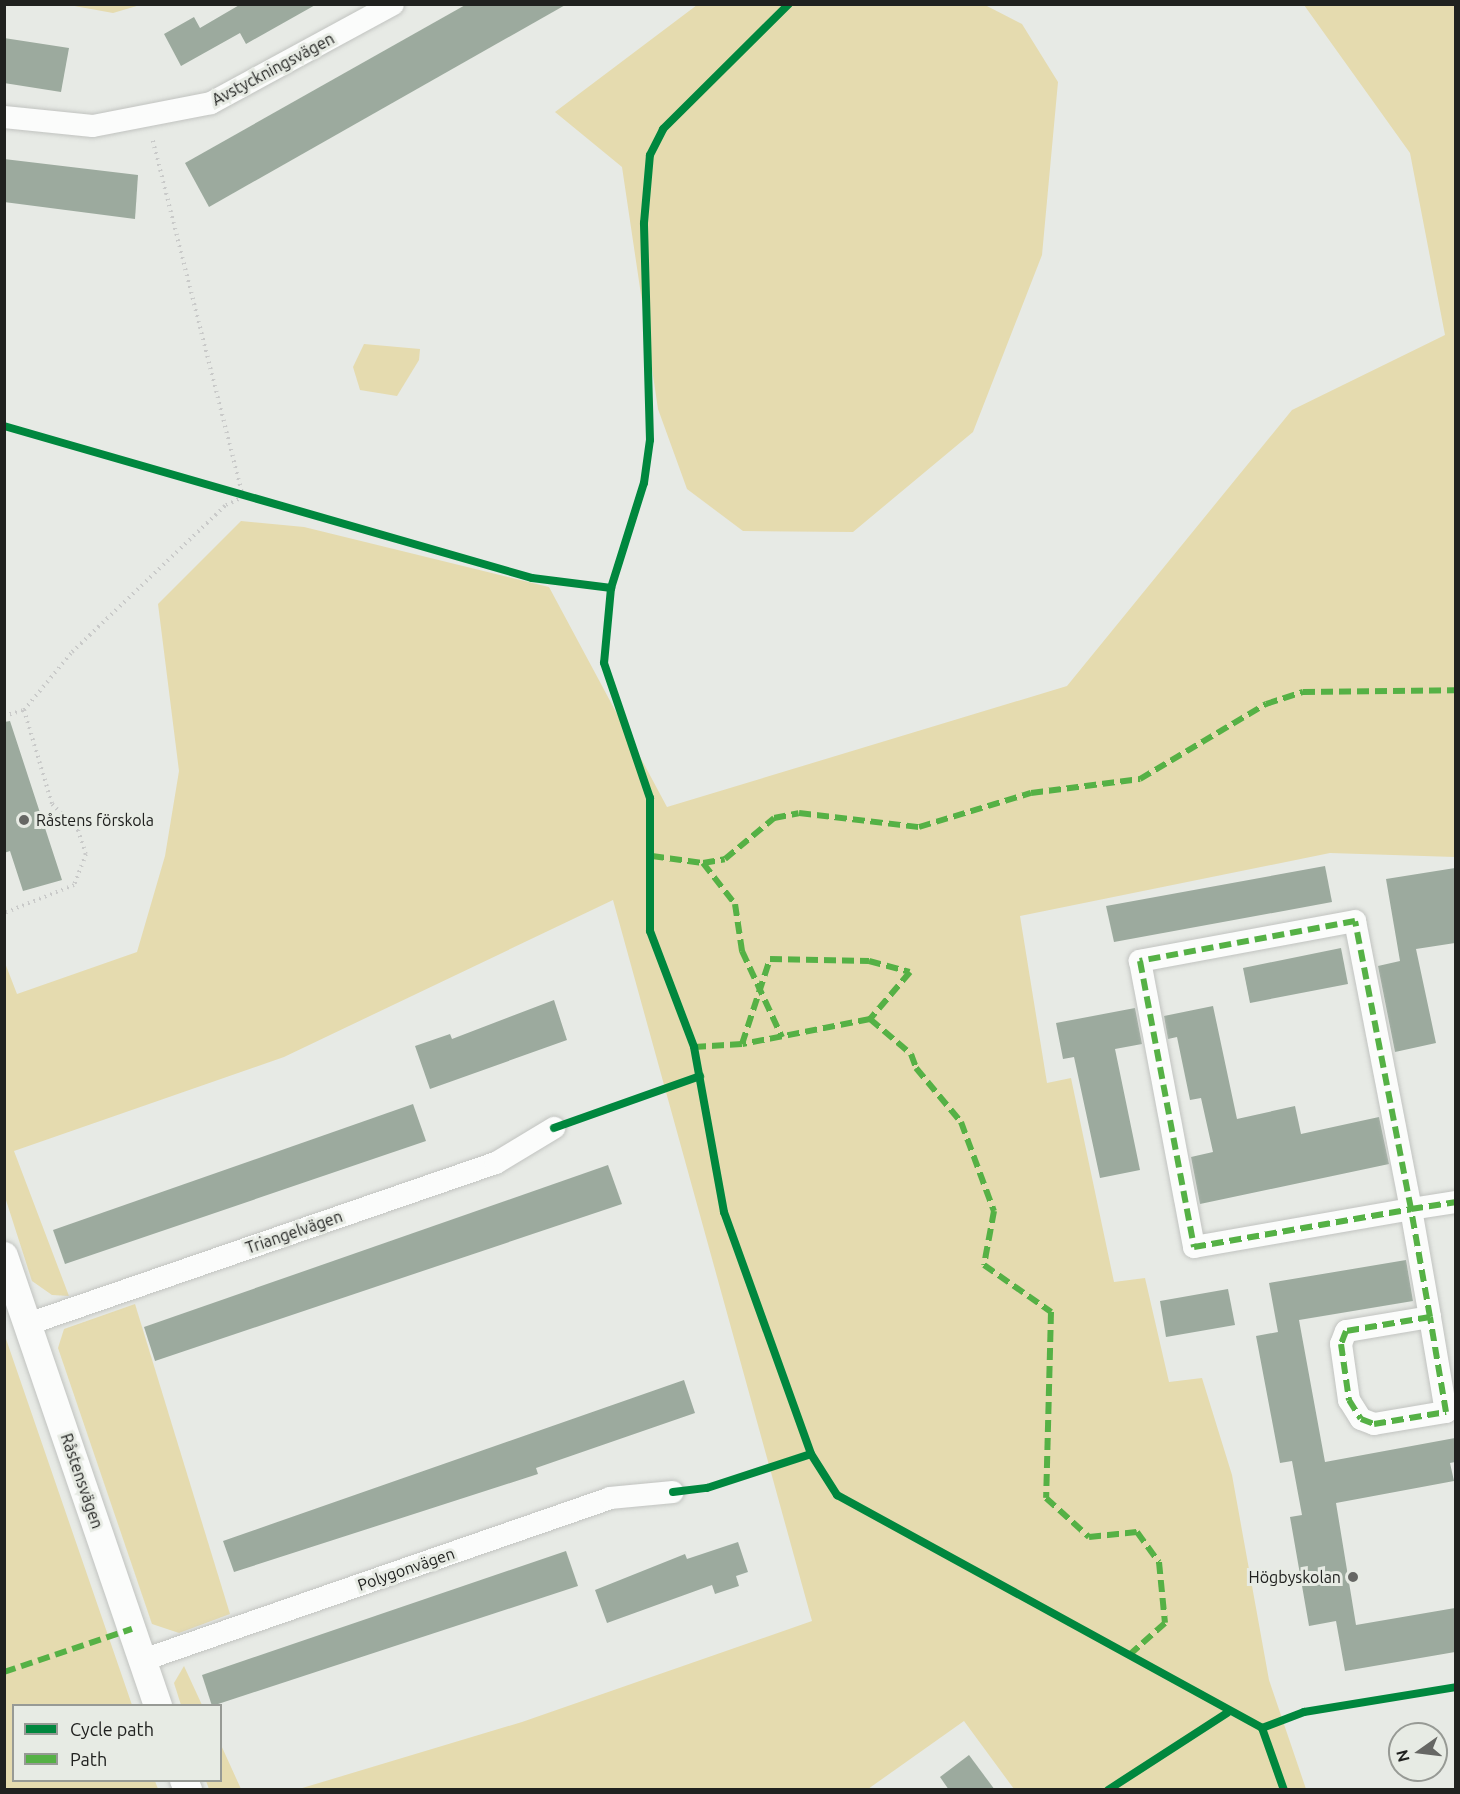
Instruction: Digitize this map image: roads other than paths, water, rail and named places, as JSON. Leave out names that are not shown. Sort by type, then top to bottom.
[{"type":"street","name":"Avstyckningsvägen","points":[[4,117],[93,126],[148,119],[211,103],[393,4]]},
{"type":"street","points":[[1430,1317],[1346,1331],[1341,1344],[1349,1400],[1361,1419],[1374,1424],[1446,1412],[1430,1317],[1411,1209],[1355,921],[1140,961],[1194,1247],[1411,1209],[1455,1202]]},
{"type":"street","name":"Triangelvägen","points":[[28,1323],[496,1163],[554,1128]]},
{"type":"street","name":"Råstensvägen","points":[[4,1256],[157,1704]]},
{"type":"street","name":"Polygonvägen","points":[[142,1660],[610,1498],[673,1492]]},
{"type":"place","name":"Råstens förskola","points":[[24,820]]},
{"type":"place","name":"Högbyskolan","points":[[1353,1577]]}]
